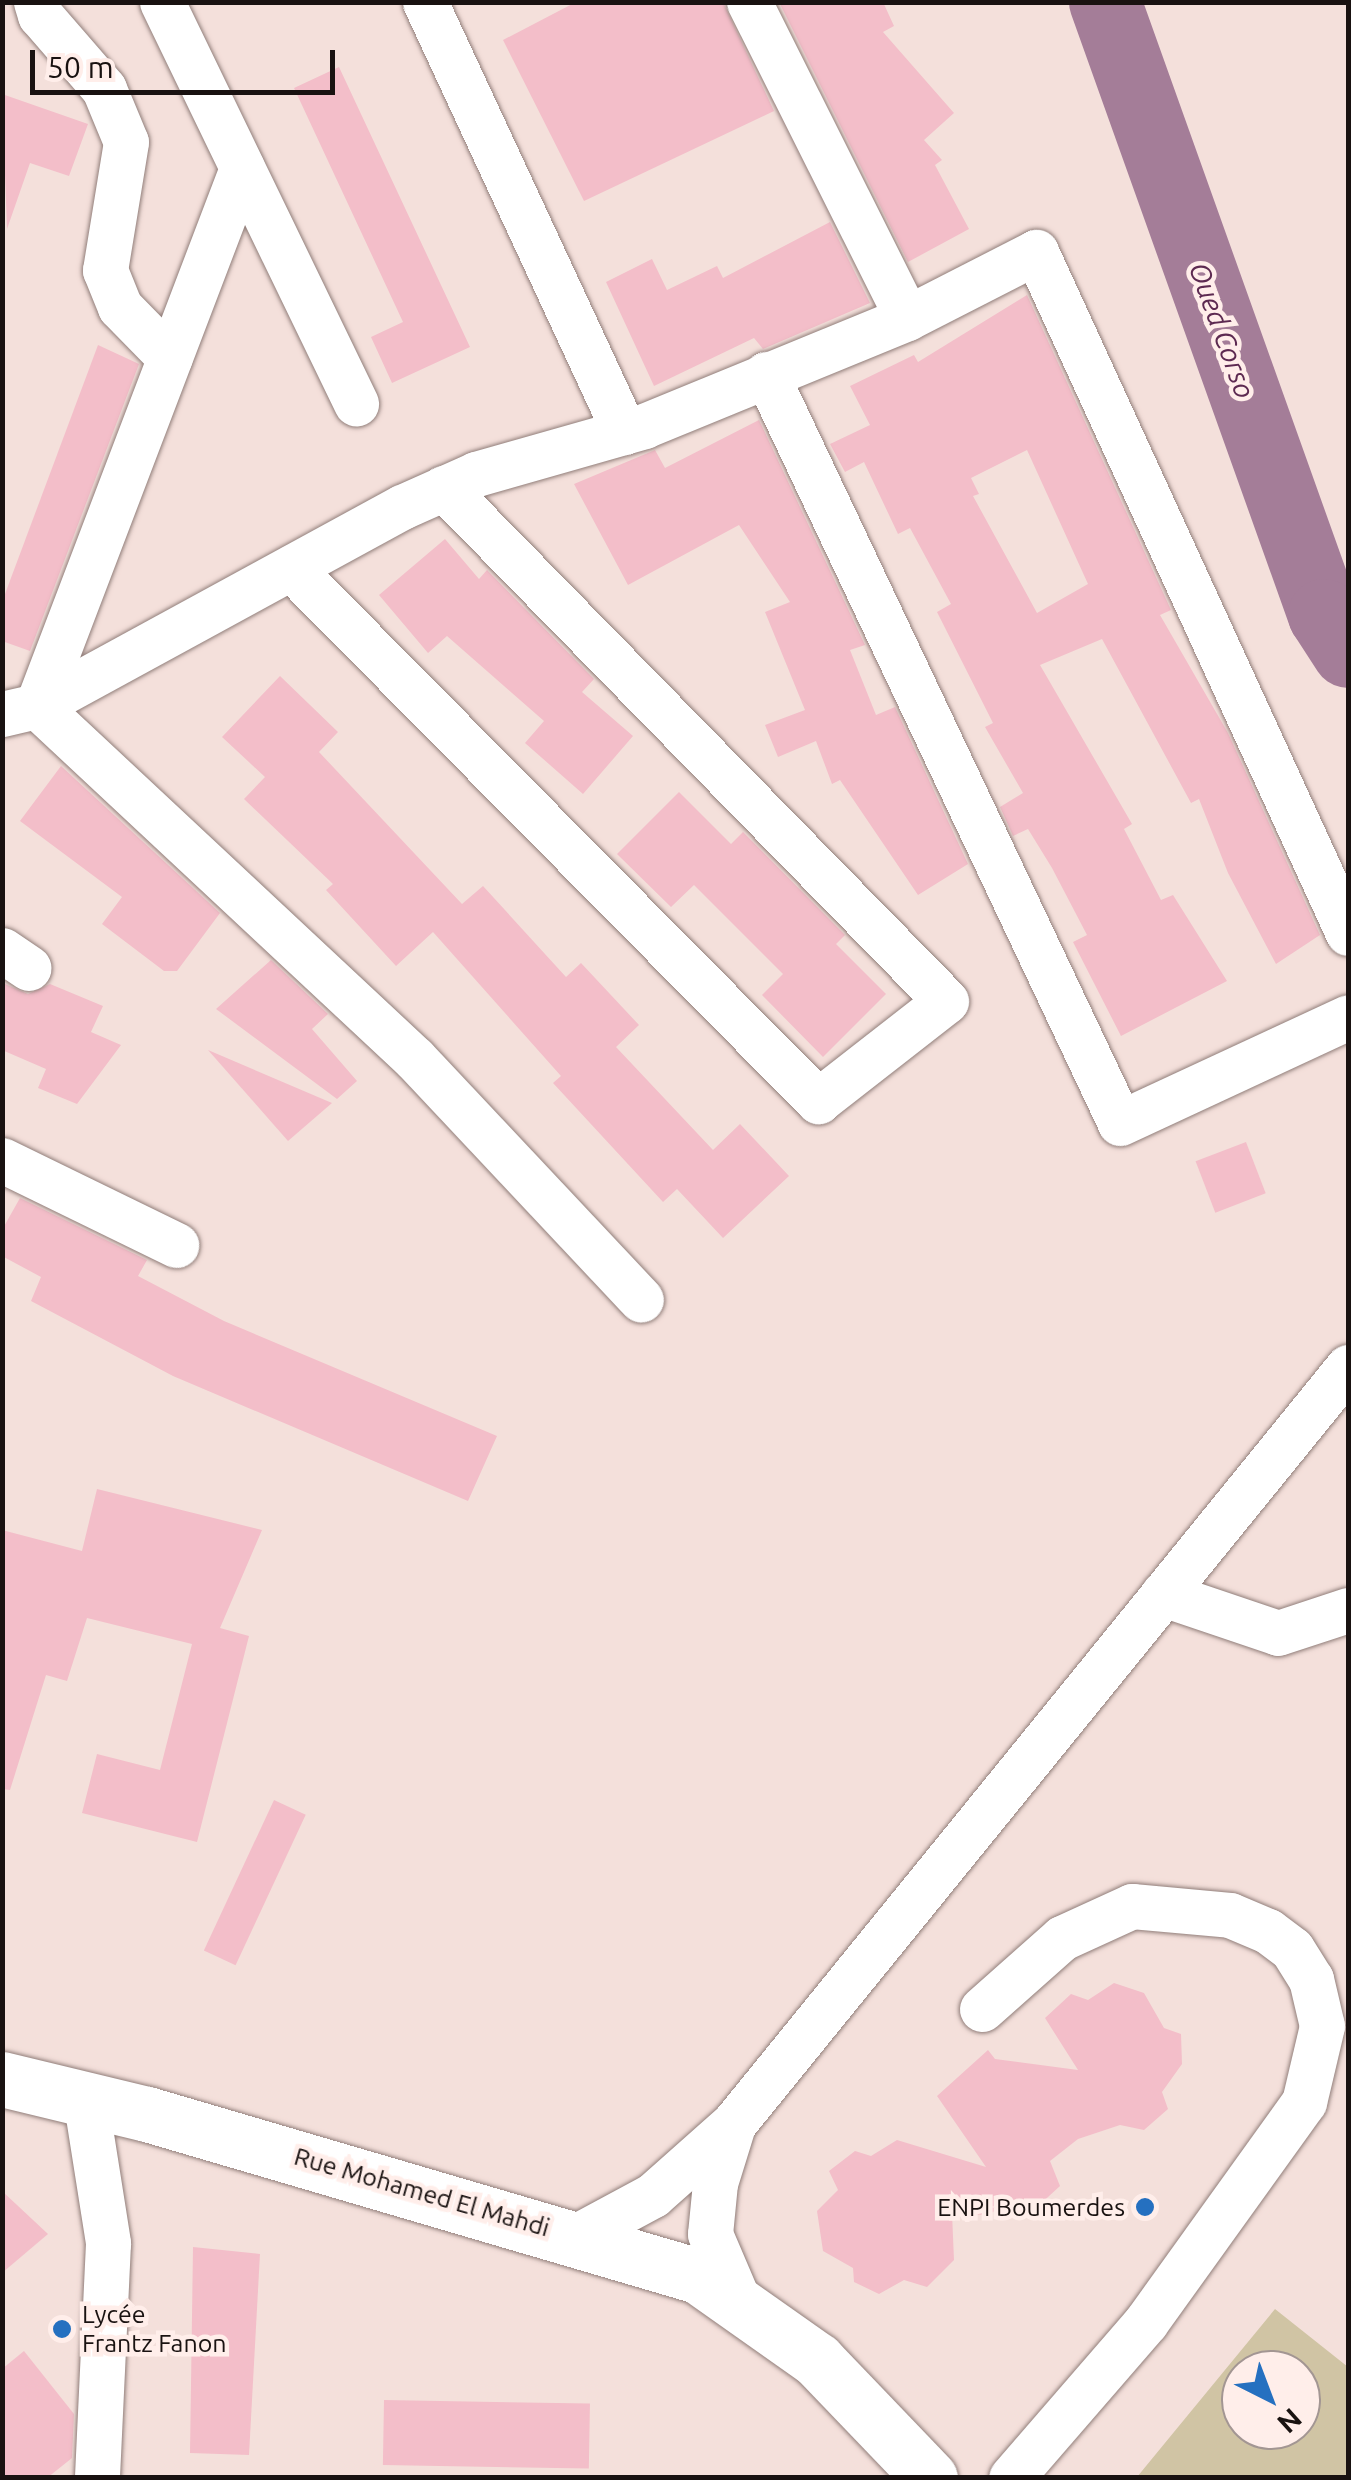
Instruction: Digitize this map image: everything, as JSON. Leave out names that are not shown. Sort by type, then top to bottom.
[{"type":"main road","name":"Rue Mohamed El Mahdi","points":[[2,2079],[86,2098],[658,2260],[739,2302],[817,2360]]},
{"type":"main road","points":[[817,2360],[883,2478]]},
{"type":"main road","points":[[817,2360],[930,2478]]},
{"type":"street","points":[[36,2],[40,15],[104,89],[126,142],[104,270],[120,307],[170,358]]},
{"type":"street","points":[[162,2],[356,404]]},
{"type":"street","points":[[425,2],[625,432]]},
{"type":"street","points":[[749,2],[907,318]]},
{"type":"street","points":[[20,710],[170,358],[242,168]]},
{"type":"street","points":[[20,710],[444,488],[625,432],[907,318],[1036,252],[1348,933]]},
{"type":"street","points":[[766,374],[1120,1123],[1348,1017]]},
{"type":"street","points":[[291,568],[818,1102],[946,1001],[444,488]]},
{"type":"street","points":[[20,710],[415,1058],[640,1300]]},
{"type":"street","points":[[2,1160],[176,1245]]},
{"type":"street","points":[[577,2236],[653,2195],[734,2123],[1348,1367]]},
{"type":"street","points":[[1163,1594],[1278,1634],[1348,1610]]},
{"type":"street","points":[[982,2010],[1062,1938],[1132,1906],[1230,1915],[1268,1931],[1292,1948],[1310,1979],[1322,2026],[1304,2102],[1146,2322],[1011,2478]]},
{"type":"street","points":[[86,2098],[108,2243],[96,2478]]},
{"type":"street","points":[[734,2123],[715,2183],[710,2234],[739,2302]]},
{"type":"shaded area","points":[[1275,2309],[1348,2367],[1348,2477],[1137,2477],[1221,2375],[1221,2450],[1321,2450],[1321,2350],[1241,2350]]},
{"type":"building","points":[[576,2],[723,2],[774,111],[584,201],[503,40]]},
{"type":"building","points":[[779,2],[883,2],[894,26],[883,32],[954,113],[924,140],[942,160],[935,165],[969,229],[908,262]]},
{"type":"building","points":[[339,67],[470,347],[392,383],[371,337],[403,322],[294,88]]},
{"type":"building","points":[[2,94],[88,124],[69,176],[30,163],[7,229]]},
{"type":"building","points":[[830,222],[870,303],[763,349],[754,338],[654,386],[606,282],[652,259],[667,290],[717,266],[723,278]]},
{"type":"building","points":[[1027,295],[1171,610],[1160,615],[1228,733],[1320,935],[1276,964],[1228,873],[1199,799],[1191,803],[1102,639],[1040,665],[1132,824],[1124,829],[1161,900],[1173,895],[1227,981],[1121,1036],[1073,942],[1087,935],[1052,868],[1028,829],[1013,836],[1000,807],[1023,793],[985,727],[993,723],[937,612],[951,604],[910,528],[898,534],[864,462],[845,472],[830,444],[870,425],[850,386],[914,355],[918,362]],"holes":[[[1027,450],[1088,584],[1037,613],[973,496],[979,494],[971,478]]]},
{"type":"building","points":[[98,345],[139,364],[30,651],[2,641],[2,602]]},
{"type":"building","points":[[759,420],[865,645],[850,650],[876,715],[895,707],[968,864],[918,895],[840,780],[832,784],[816,741],[778,757],[765,725],[805,710],[765,612],[790,602],[739,525],[628,585],[574,484],[655,450],[665,468]]},
{"type":"building","points":[[445,539],[479,579],[487,570],[594,679],[582,692],[633,736],[583,794],[525,743],[544,721],[447,636],[428,653],[379,595]]},
{"type":"building","points":[[280,676],[338,732],[319,752],[462,904],[483,886],[566,977],[581,963],[639,1025],[616,1047],[713,1150],[740,1124],[789,1176],[723,1238],[677,1189],[663,1202],[553,1083],[561,1076],[433,932],[396,966],[326,890],[333,884],[244,799],[265,777],[222,737]]},
{"type":"building","points":[[61,766],[220,913],[177,971],[164,971],[102,924],[122,897],[20,821]]},
{"type":"building","points":[[679,792],[731,844],[743,832],[845,935],[836,944],[886,994],[823,1057],[762,995],[783,974],[694,885],[671,907],[617,854]]},
{"type":"building","points":[[271,960],[328,1014],[312,1029],[357,1081],[337,1099],[216,1009]]},
{"type":"building","points":[[5,984],[28,994],[50,984],[103,1006],[91,1032],[121,1045],[77,1104],[38,1088],[46,1069],[2,1050]]},
{"type":"building","points":[[208,1050],[332,1103],[288,1141]]},
{"type":"building","points":[[1246,1142],[1266,1193],[1215,1213],[1196,1161]]},
{"type":"building","points":[[20,1198],[147,1260],[138,1276],[224,1321],[497,1436],[468,1501],[173,1376],[31,1301],[41,1277],[2,1256],[2,1230]]},
{"type":"building","points":[[97,1489],[262,1530],[220,1628],[249,1636],[197,1842],[82,1813],[97,1754],[160,1770],[192,1644],[87,1618],[67,1681],[46,1675],[10,1790],[2,1789],[2,1530],[82,1551]]},
{"type":"building","points":[[274,1800],[306,1815],[236,1965],[204,1950]]},
{"type":"building","points":[[1114,1983],[1144,1993],[1164,2028],[1181,2034],[1182,2064],[1162,2092],[1168,2109],[1144,2130],[1120,2125],[1078,2139],[1050,2161],[1060,2186],[1036,2208],[1012,2202],[987,2215],[952,2213],[954,2260],[927,2287],[904,2280],[879,2294],[854,2282],[853,2268],[823,2251],[817,2211],[838,2190],[829,2171],[855,2151],[871,2156],[897,2140],[986,2167],[937,2096],[988,2050],[995,2059],[1078,2070],[1045,2018],[1071,1994],[1088,2000]]},
{"type":"building","points":[[2,2191],[48,2234],[2,2273]]},
{"type":"building","points":[[193,2247],[260,2254],[249,2455],[190,2453]]},
{"type":"building","points":[[24,2351],[74,2414],[72,2458],[47,2478],[2,2478],[2,2369]]},
{"type":"building","points":[[384,2400],[590,2404],[589,2469],[383,2465]]},
{"type":"waterway","name":"Oued Corso","points":[[1105,2],[1324,615],[1348,652]]},
{"type":"place","name":"ENPI Boumerdes","points":[[1145,2207]]},
{"type":"place","name":"Lycée Frantz Fanon","points":[[62,2329]]}]
